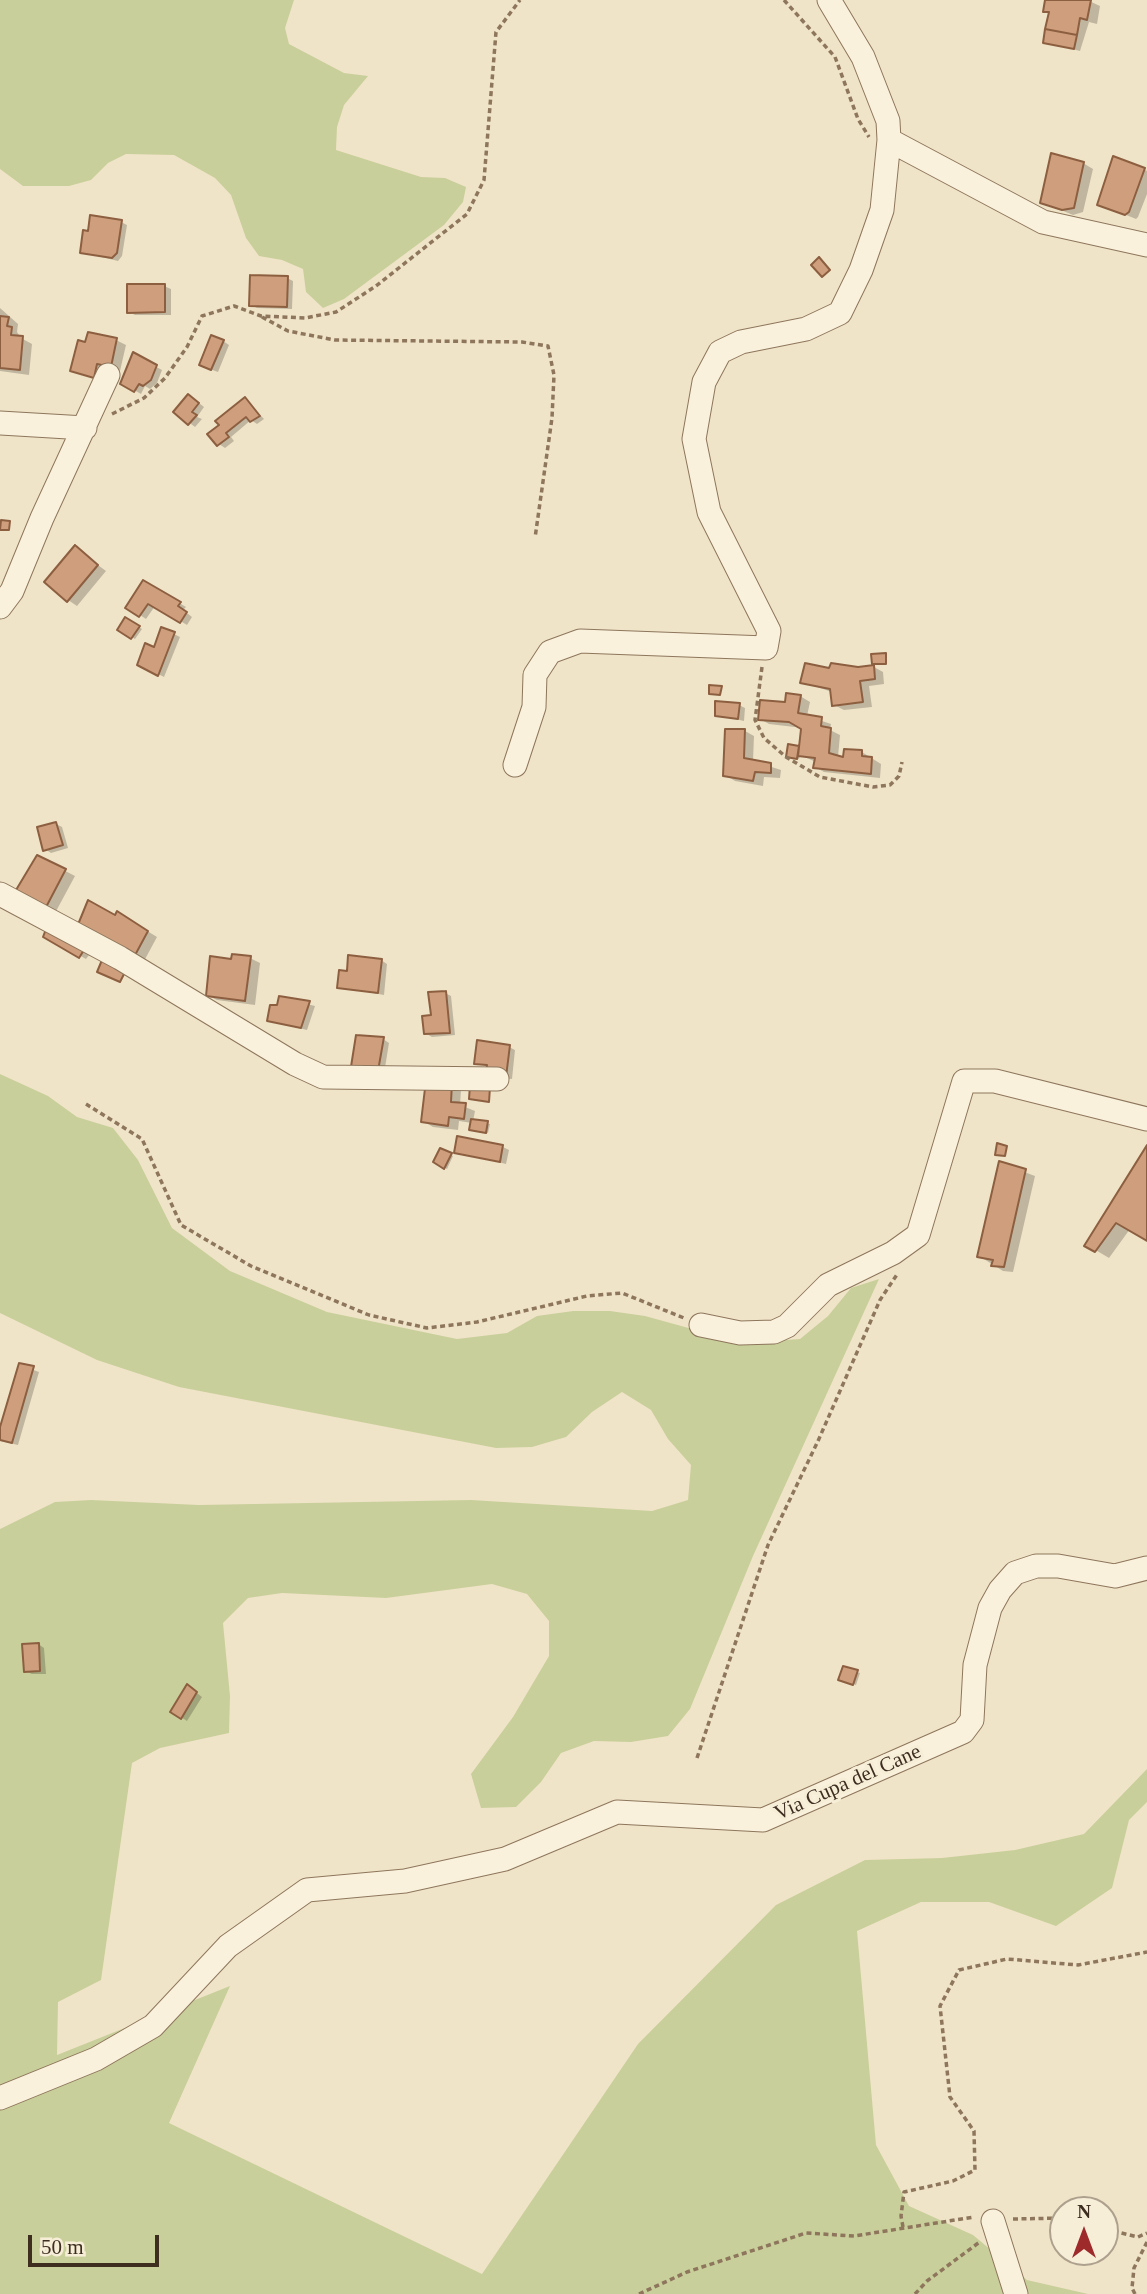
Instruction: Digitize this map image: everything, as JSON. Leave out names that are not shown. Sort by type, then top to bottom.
[{"type":"street","points":[[515,765],[534,707],[536,675],[550,652],[580,641],[766,648],[769,631],[709,512],[694,439],[704,382],[720,352],[741,342],[806,330],[840,313],[861,271],[882,210],[890,140],[888,121],[863,57],[829,0]]},
{"type":"street","points":[[890,140],[1043,222],[1147,245]]},
{"type":"street","points":[[0,607],[12,591],[42,518],[108,375]]},
{"type":"street","points":[[0,422],[85,428]]},
{"type":"street","points":[[0,894],[120,958],[295,1064],[323,1077],[497,1079]]},
{"type":"street","points":[[701,1325],[740,1333],[774,1332],[787,1326],[828,1284],[893,1253],[918,1235],[964,1081],[995,1081],[1147,1119]]},
{"type":"street","name":"Via Cupa del Cane","points":[[0,2098],[96,2059],[153,2026],[228,1946],[307,1890],[405,1881],[505,1859],[617,1812],[763,1820],[963,1732],[972,1720],[975,1665],[990,1608],[1000,1590],[1015,1573],[1035,1566],[1058,1566],[1115,1576],[1147,1568]]},
{"type":"street","points":[[993,2221],[1016,2294]]},
{"type":"path","points":[[85,428],[144,398],[158,385],[178,361],[202,316],[234,306],[261,316],[305,318],[336,312],[376,286],[467,214],[484,180],[496,32],[520,0]]},
{"type":"path","points":[[784,0],[835,57],[858,119],[887,166]]},
{"type":"path","points":[[247,309],[288,331],[335,340],[522,342],[548,346],[554,374],[552,418],[535,538]]},
{"type":"path","points":[[766,648],[755,720],[764,738],[786,757],[820,777],[862,785],[890,785],[899,776],[902,762]]},
{"type":"path","points":[[86,1104],[142,1139],[181,1225],[250,1266],[369,1315],[427,1328],[477,1322],[587,1296],[621,1293],[701,1325]]},
{"type":"path","points":[[697,1758],[768,1545],[818,1441],[880,1300],[899,1270]]},
{"type":"path","points":[[903,2227],[901,2216],[905,2192],[953,2181],[975,2170],[974,2131],[950,2097],[940,2006],[958,1970],[1007,1959],[1078,1965],[1147,1952]]},
{"type":"path","points":[[639,2294],[687,2272],[806,2233],[854,2236],[961,2217],[990,2217],[993,2221]]},
{"type":"path","points":[[993,2221],[1049,2218]]},
{"type":"path","points":[[915,2294],[985,2238],[993,2221]]},
{"type":"path","points":[[1119,2233],[1138,2238],[1147,2233]]},
{"type":"path","points":[[1135,2294],[1132,2288],[1134,2268],[1147,2242]]},
{"type":"green space","points":[[0,0],[294,0],[285,28],[289,44],[344,73],[368,76],[344,105],[337,127],[336,150],[421,177],[445,178],[466,187],[463,202],[444,225],[344,299],[323,308],[306,292],[303,269],[282,260],[259,256],[246,238],[231,195],[215,178],[174,155],[126,154],[108,163],[91,180],[69,186],[23,186],[0,169]]},
{"type":"green space","points":[[0,1074],[48,1096],[77,1117],[113,1128],[138,1160],[172,1228],[230,1271],[327,1312],[457,1339],[507,1333],[537,1316],[573,1311],[610,1311],[645,1316],[743,1343],[800,1339],[828,1316],[851,1288],[879,1279],[753,1556],[690,1709],[668,1736],[631,1742],[594,1741],[561,1753],[541,1782],[516,1807],[481,1808],[471,1774],[513,1717],[549,1656],[549,1621],[527,1594],[492,1584],[386,1598],[282,1593],[248,1598],[223,1623],[230,1696],[229,1733],[160,1748],[132,1763],[101,1980],[58,2002],[57,2055],[230,1986],[169,2123],[482,2274],[638,2044],[776,1905],[865,1860],[942,1858],[1015,1850],[1084,1834],[1147,1769],[1147,1802],[1129,1820],[1112,1888],[1056,1926],[989,1902],[921,1902],[857,1931],[876,2145],[909,2206],[973,2235],[1027,2280],[1088,2294],[0,2294],[0,1529],[55,1502],[91,1500],[199,1505],[471,1500],[652,1511],[688,1500],[691,1465],[668,1439],[651,1410],[622,1392],[592,1412],[566,1437],[532,1447],[496,1448],[179,1387],[97,1360],[0,1313]]},
{"type":"building","points":[[1045,0],[1091,0],[1087,20],[1080,18],[1077,35],[1045,29],[1049,12],[1043,12]]},
{"type":"building","points":[[1045,29],[1077,35],[1074,49],[1043,43]]},
{"type":"building","points":[[1051,153],[1084,162],[1074,208],[1062,210],[1040,203]]},
{"type":"building","points":[[1113,156],[1145,168],[1129,212],[1125,215],[1097,205]]},
{"type":"building","points":[[90,215],[122,220],[117,253],[112,258],[80,253],[83,230],[88,231]]},
{"type":"building","points":[[819,257],[830,270],[822,277],[811,265]]},
{"type":"building","points":[[250,275],[288,276],[287,307],[249,306]]},
{"type":"building","points":[[127,284],[165,284],[165,312],[127,313]]},
{"type":"building","points":[[0,316],[9,317],[7,326],[12,327],[11,335],[23,336],[20,370],[0,368]]},
{"type":"building","points":[[88,332],[117,338],[111,367],[97,364],[94,378],[70,371],[78,340],[85,342]]},
{"type":"building","points":[[211,335],[224,340],[211,370],[199,365]]},
{"type":"building","points":[[133,352],[157,365],[151,380],[143,386],[139,384],[134,392],[120,384]]},
{"type":"building","points":[[188,394],[199,403],[192,412],[197,415],[188,425],[173,412]]},
{"type":"building","points":[[245,397],[260,416],[250,422],[246,417],[226,433],[229,437],[217,446],[207,434],[219,425],[215,421]]},
{"type":"building","points":[[1,520],[10,521],[9,530],[0,530]]},
{"type":"building","points":[[75,545],[98,565],[67,602],[44,582]]},
{"type":"building","points":[[143,580],[181,602],[178,606],[187,612],[180,623],[148,604],[139,617],[125,608]]},
{"type":"building","points":[[125,617],[140,626],[131,639],[117,630]]},
{"type":"building","points":[[161,627],[175,632],[158,676],[137,665],[145,643],[154,647]]},
{"type":"building","points":[[886,653],[886,664],[872,664],[871,654]]},
{"type":"building","points":[[805,663],[829,668],[831,663],[858,667],[874,665],[875,679],[860,681],[863,702],[832,706],[830,689],[800,683]]},
{"type":"building","points":[[709,685],[722,686],[720,695],[709,694]]},
{"type":"building","points":[[786,693],[801,695],[798,713],[822,717],[821,726],[831,728],[829,753],[843,757],[844,749],[862,750],[862,756],[872,757],[871,774],[813,768],[815,758],[798,756],[801,729],[789,722],[758,720],[760,700],[785,702]]},
{"type":"building","points":[[715,701],[740,703],[738,719],[715,716]]},
{"type":"building","points":[[725,729],[745,729],[744,758],[771,763],[771,773],[755,772],[753,781],[723,776]]},
{"type":"building","points":[[788,744],[799,746],[797,759],[786,757]]},
{"type":"building","points":[[56,822],[63,845],[43,851],[37,827]]},
{"type":"building","points":[[37,855],[66,869],[44,911],[16,890]]},
{"type":"building","points":[[88,900],[115,915],[117,911],[148,931],[133,959],[77,927]]},
{"type":"building","points":[[46,929],[84,950],[79,958],[43,937]]},
{"type":"building","points":[[232,954],[251,956],[245,1001],[206,996],[210,956],[231,959]]},
{"type":"building","points":[[348,955],[382,959],[378,993],[337,988],[339,970],[347,971]]},
{"type":"building","points":[[102,960],[125,972],[120,982],[97,972]]},
{"type":"building","points":[[446,991],[450,1033],[424,1034],[422,1016],[431,1015],[428,992]]},
{"type":"building","points":[[279,996],[310,1001],[301,1028],[267,1021],[270,1005],[277,1005]]},
{"type":"building","points":[[356,1035],[384,1037],[378,1071],[350,1073]]},
{"type":"building","points":[[477,1040],[510,1045],[506,1077],[486,1074],[487,1065],[474,1064]]},
{"type":"building","points":[[426,1080],[452,1083],[451,1102],[466,1103],[464,1119],[449,1117],[448,1126],[421,1122]]},
{"type":"building","points":[[470,1085],[490,1087],[489,1102],[469,1099]]},
{"type":"building","points":[[471,1119],[488,1121],[486,1133],[469,1130]]},
{"type":"building","points":[[457,1136],[503,1145],[500,1162],[454,1153]]},
{"type":"building","points":[[997,1143],[1007,1146],[1005,1156],[995,1155]]},
{"type":"building","points":[[1147,1145],[1147,1241],[1116,1223],[1095,1252],[1084,1246]]},
{"type":"building","points":[[440,1148],[452,1153],[444,1169],[433,1162]]},
{"type":"building","points":[[999,1161],[1026,1169],[1004,1267],[991,1266],[993,1260],[977,1257]]},
{"type":"building","points":[[19,1363],[34,1366],[12,1443],[0,1440],[0,1427]]},
{"type":"building","points":[[39,1643],[40,1671],[24,1672],[22,1644]]},
{"type":"building","points":[[843,1666],[858,1670],[853,1685],[838,1680]]},
{"type":"building","points":[[187,1684],[197,1692],[181,1719],[170,1712]]}]
